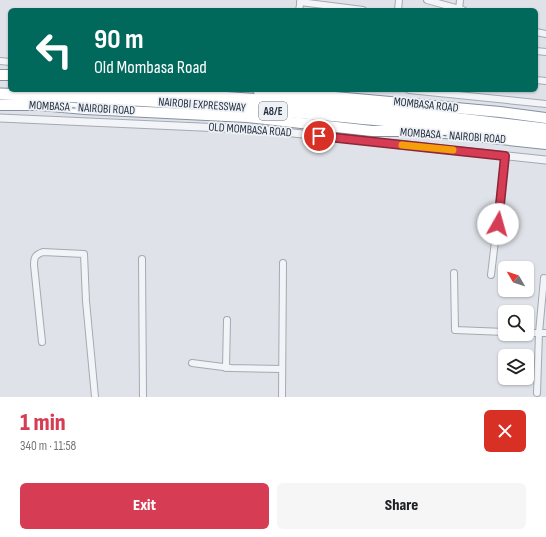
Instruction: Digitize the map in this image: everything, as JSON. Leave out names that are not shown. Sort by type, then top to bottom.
[{"type":"highway","name":"NAIROBI EXPRESSWAY","points":[[144,92],[262,100],[400,112],[546,129]]},
{"type":"highway","name":"MOMBASA ROAD","points":[[296,92],[500,112],[546,118]]},
{"type":"highway","name":"NAIROBI EXPRESSWAY","points":[[0,94],[42,95],[250,109],[430,124],[546,137]]},
{"type":"highway","name":"MOMBASA - NAIROBI ROAD","points":[[0,105],[40,105],[85,109],[246,116],[372,131],[427,131],[546,144]]},
{"type":"street","points":[[427,0],[453,8]]},
{"type":"street","points":[[300,1],[349,8]]},
{"type":"street","points":[[429,92],[546,104]]},
{"type":"street","name":"OLD MOMBASA ROAD","points":[[0,118],[250,129],[546,160]]},
{"type":"street","points":[[492,275],[505,156]]},
{"type":"street","points":[[42,342],[34,258],[36,255],[43,252],[84,254],[86,301],[95,397]]},
{"type":"street","points":[[142,259],[143,397]]},
{"type":"street","points":[[282,397],[283,263]]},
{"type":"street","points":[[454,273],[455,330],[498,332]]},
{"type":"street","points":[[537,393],[543,333],[544,278]]},
{"type":"street","points":[[226,368],[227,320]]},
{"type":"street","points":[[192,363],[226,368],[282,369]]},
{"type":"slow traffic","points":[[402,145],[453,150]]},
{"type":"route","points":[[319,136],[505,156],[498,224]]}]
